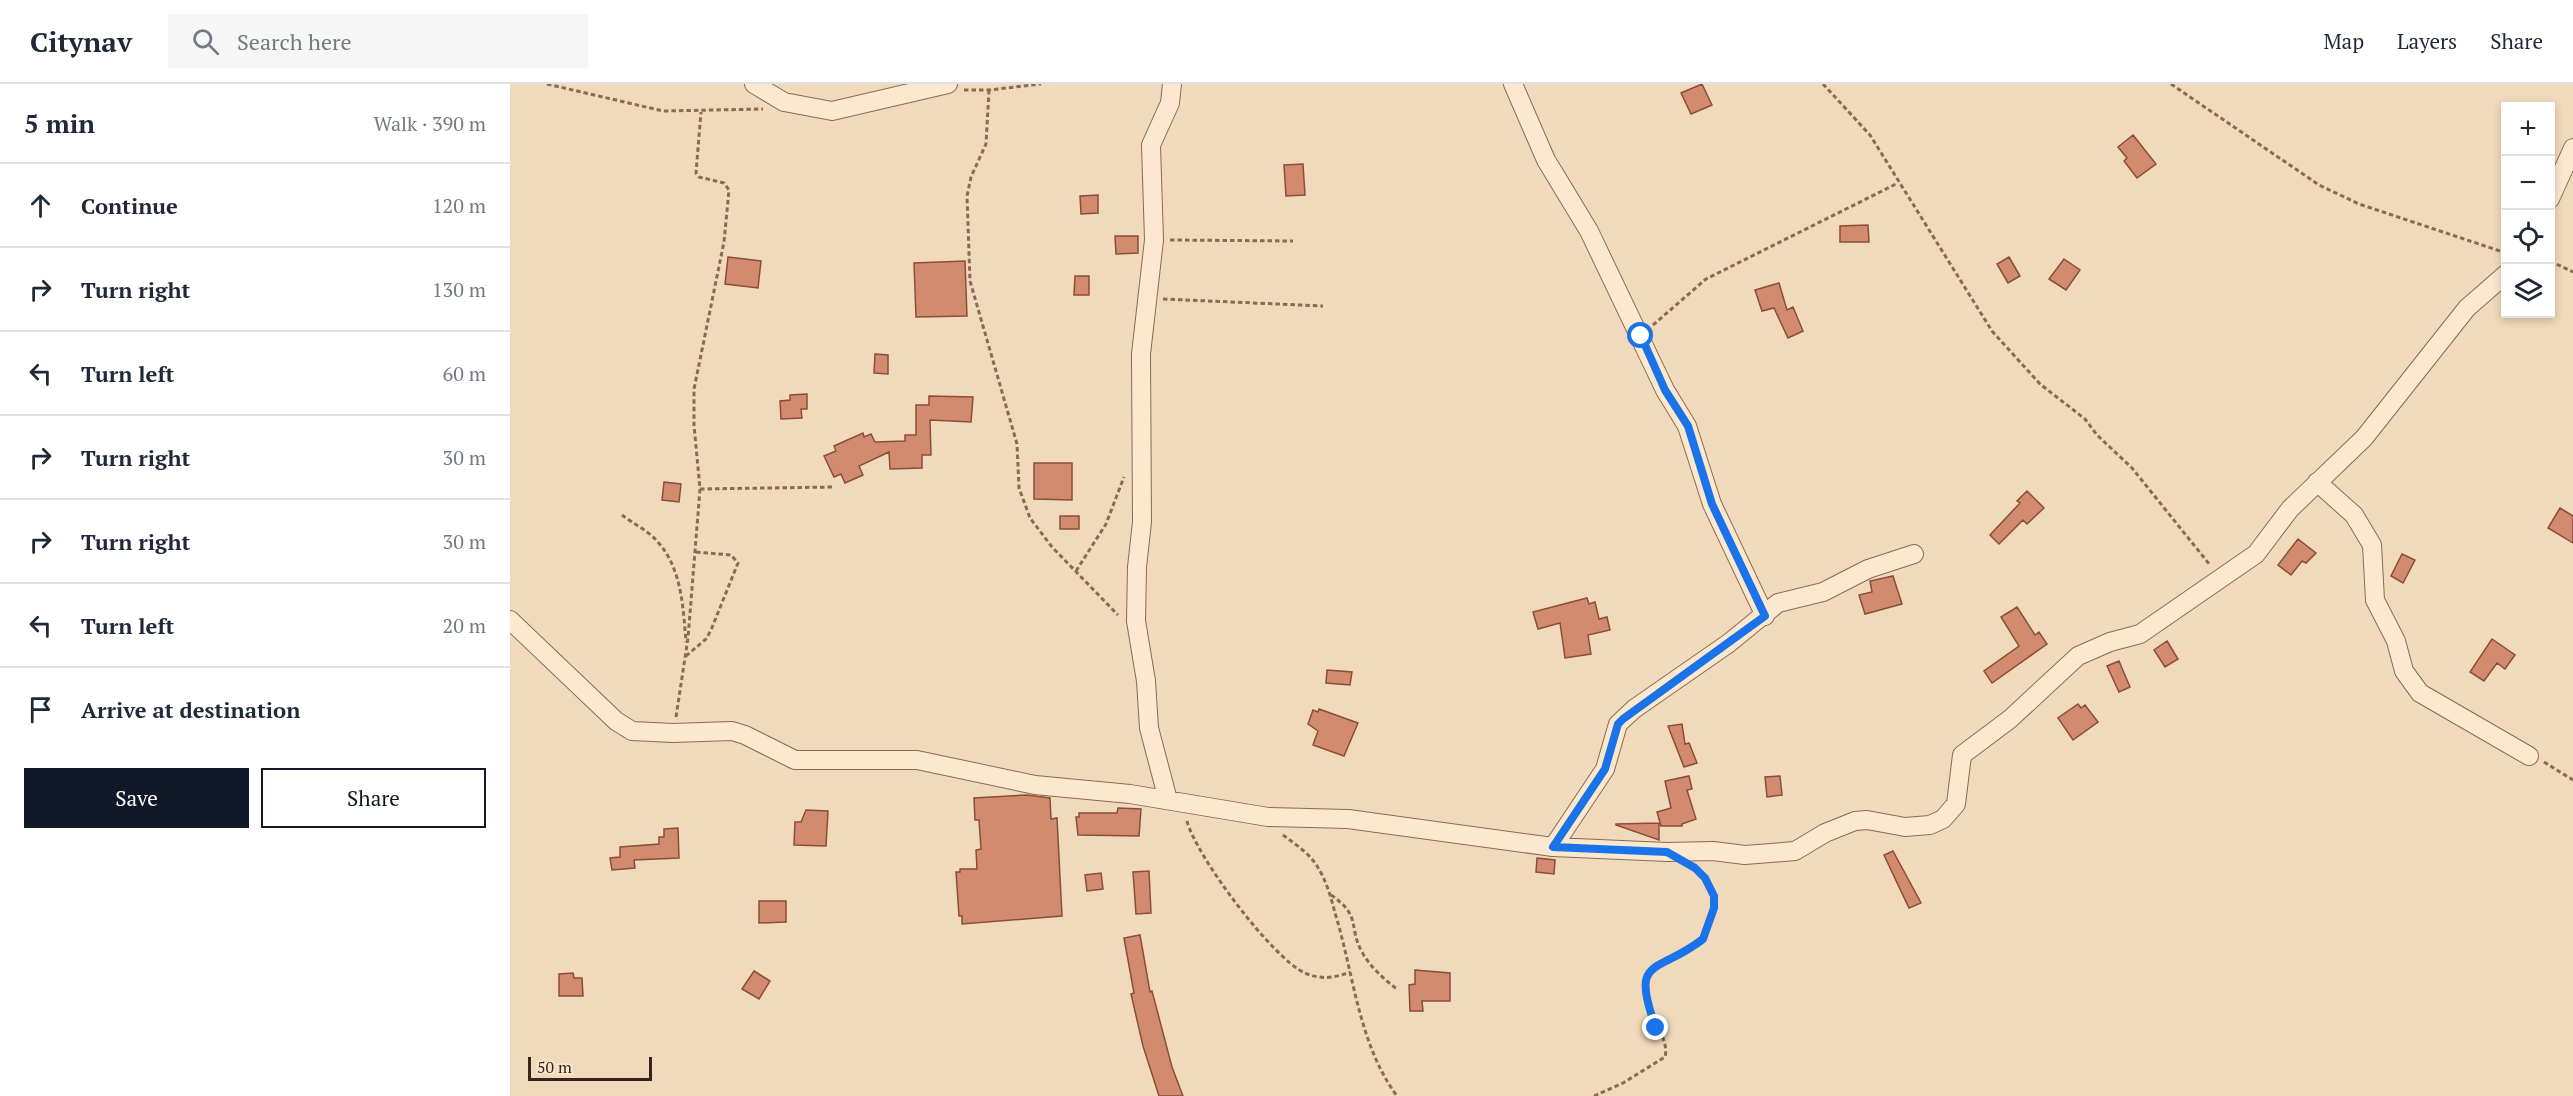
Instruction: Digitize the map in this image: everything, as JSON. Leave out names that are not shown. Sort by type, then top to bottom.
[{"type":"street","points":[[754,84],[784,102],[832,111],[876,99],[940,87]]},
{"type":"street","points":[[1172,84],[1170,102],[1151,145],[1154,240],[1146,299],[1139,403],[1142,522],[1137,567],[1136,621],[1149,707],[1149,728],[1175,801]]},
{"type":"street","points":[[1513,84],[1546,160],[1588,231],[1641,336],[1665,390],[1688,426],[1712,504],[1765,616]]},
{"type":"street","points":[[2555,188],[2573,148]]},
{"type":"street","points":[[510,620],[624,727],[632,731],[673,733],[732,731],[795,759],[917,760],[1035,785],[1175,801],[1258,816],[1348,819],[1553,847],[1783,854],[1805,847],[1826,833],[1855,821],[1867,820],[1905,827],[1930,825],[1942,819],[1956,804],[1962,755],[2010,719],[2070,661],[2110,642],[2140,634],[2256,554],[2290,509],[2364,438],[2467,308],[2501,278]]},
{"type":"street","points":[[2317,482],[2354,515],[2372,544],[2374,600],[2396,641],[2404,671],[2420,693],[2529,756]]},
{"type":"street","points":[[1553,847],[1605,769],[1618,724],[1623,719],[1765,616],[1778,603],[1823,592],[1868,569],[1914,554]]},
{"type":"path","points":[[548,84],[572,88],[649,109],[701,112],[755,111],[784,102]]},
{"type":"path","points":[[940,87],[989,90],[1041,84]]},
{"type":"path","points":[[1823,84],[1870,135],[1992,331],[2040,384],[2085,419],[2097,435],[2132,468],[2222,579]]},
{"type":"path","points":[[2171,84],[2319,185],[2369,208],[2501,252]]},
{"type":"path","points":[[989,90],[986,144],[971,177],[967,196],[970,281],[1017,444],[1019,488],[1030,518],[1076,571],[1139,637]]},
{"type":"path","points":[[673,733],[687,647],[700,489],[694,424],[694,389],[724,242],[729,190],[724,183],[702,178],[696,172],[701,112]]},
{"type":"path","points":[[1641,336],[1706,279],[1898,183]]},
{"type":"path","points":[[1154,240],[1293,241]]},
{"type":"path","points":[[2555,263],[2573,272]]},
{"type":"path","points":[[1146,299],[1323,306]]},
{"type":"path","points":[[1076,571],[1106,524],[1126,471]]},
{"type":"path","points":[[700,489],[834,487]]},
{"type":"path","points":[[622,515],[655,539],[673,566],[682,595],[687,647]]},
{"type":"path","points":[[685,656],[706,639],[738,563],[731,555],[695,552]]},
{"type":"path","points":[[2529,756],[2549,764],[2573,780]]},
{"type":"path","points":[[1175,801],[1200,850],[1227,892],[1267,941],[1289,963],[1305,973],[1336,978],[1350,972]]},
{"type":"path","points":[[1258,816],[1308,855],[1318,867],[1330,894],[1357,1006],[1371,1047],[1386,1081],[1396,1096]]},
{"type":"path","points":[[1594,1096],[1632,1078],[1665,1057],[1665,1041],[1656,1028],[1645,997],[1646,979],[1659,964],[1703,939],[1714,908],[1714,896],[1705,878],[1695,868],[1667,852]]},
{"type":"path","points":[[1330,894],[1340,901],[1354,919],[1361,951],[1378,973],[1398,990]]},
{"type":"building","points":[[1702,84],[1712,105],[1691,114],[1681,93]]},
{"type":"building","points":[[2133,135],[2156,164],[2137,178],[2124,161],[2127,158],[2118,147]]},
{"type":"building","points":[[1303,164],[1305,195],[1286,196],[1284,165]]},
{"type":"building","points":[[1098,195],[1098,213],[1081,214],[1080,196]]},
{"type":"building","points":[[1868,225],[1869,242],[1840,242],[1840,226]]},
{"type":"building","points":[[1115,236],[1138,236],[1138,253],[1116,254]]},
{"type":"building","points":[[728,257],[761,261],[758,288],[725,284]]},
{"type":"building","points":[[2009,257],[2020,276],[2008,283],[1997,264]]},
{"type":"building","points":[[2064,259],[2080,270],[2066,290],[2049,279]]},
{"type":"building","points":[[965,261],[967,316],[916,317],[914,263]]},
{"type":"building","points":[[1075,276],[1089,276],[1089,295],[1074,295]]},
{"type":"building","points":[[1779,283],[1787,310],[1793,307],[1803,331],[1788,338],[1774,308],[1762,311],[1755,290]]},
{"type":"building","points":[[875,354],[888,355],[888,374],[874,373]]},
{"type":"building","points":[[807,394],[807,409],[801,409],[802,418],[781,419],[780,401],[790,400],[790,395]]},
{"type":"building","points":[[929,396],[973,397],[971,422],[930,420],[931,455],[922,455],[922,468],[890,469],[889,452],[859,466],[863,475],[845,483],[841,474],[834,477],[824,456],[836,451],[834,446],[863,433],[864,437],[871,434],[875,442],[905,441],[905,435],[916,435],[916,405],[929,405]]},
{"type":"building","points":[[1034,463],[1072,463],[1072,500],[1034,499]]},
{"type":"building","points":[[664,482],[681,484],[679,502],[662,500]]},
{"type":"building","points":[[2027,491],[2044,508],[2027,524],[2023,520],[1999,544],[1990,535],[2020,503],[2017,501]]},
{"type":"building","points":[[2560,508],[2573,516],[2573,543],[2548,528]]},
{"type":"building","points":[[1060,516],[1079,516],[1079,529],[1060,529]]},
{"type":"building","points":[[2298,539],[2316,553],[2306,563],[2302,561],[2291,575],[2278,565]]},
{"type":"building","points":[[2402,554],[2415,560],[2403,583],[2391,576]]},
{"type":"building","points":[[1893,576],[1902,604],[1865,614],[1859,595],[1872,592],[1870,581]]},
{"type":"building","points":[[1587,598],[1589,604],[1595,602],[1599,619],[1607,617],[1610,630],[1588,635],[1591,654],[1565,658],[1560,623],[1538,629],[1533,612]]},
{"type":"building","points":[[2017,607],[2035,635],[2039,632],[2047,644],[1992,683],[1984,671],[2019,646],[2001,617]]},
{"type":"building","points":[[2492,639],[2515,655],[2505,669],[2497,663],[2484,681],[2470,672]]},
{"type":"building","points":[[2167,641],[2178,659],[2165,667],[2154,650]]},
{"type":"building","points":[[2119,661],[2130,687],[2119,692],[2107,666]]},
{"type":"building","points":[[1327,670],[1352,672],[1350,685],[1326,683]]},
{"type":"building","points":[[2078,704],[2081,708],[2085,705],[2098,722],[2073,740],[2058,718]]},
{"type":"building","points":[[1319,709],[1358,723],[1344,756],[1313,745],[1318,731],[1308,724],[1313,710],[1318,712]]},
{"type":"building","points":[[1682,724],[1685,744],[1689,743],[1697,763],[1684,767],[1668,726]]},
{"type":"building","points":[[1689,776],[1692,789],[1687,790],[1696,819],[1682,826],[1661,826],[1657,812],[1671,808],[1665,781]]},
{"type":"building","points":[[1780,776],[1782,795],[1767,797],[1765,777]]},
{"type":"building","points":[[1027,795],[1050,798],[1051,819],[1057,818],[1062,916],[962,924],[962,916],[959,916],[956,872],[960,872],[960,869],[977,869],[976,850],[981,849],[979,820],[975,820],[974,798]]},
{"type":"building","points":[[1118,808],[1141,809],[1139,836],[1078,835],[1076,817],[1079,817],[1079,813],[1117,813]]},
{"type":"building","points":[[806,810],[828,811],[826,846],[794,845],[795,822],[801,822]]},
{"type":"building","points":[[1659,823],[1659,840],[1616,825],[1616,824]]},
{"type":"building","points":[[678,828],[679,858],[634,860],[635,868],[612,870],[610,858],[620,857],[620,847],[659,844],[659,837],[664,837],[664,829]]},
{"type":"building","points":[[1893,851],[1921,903],[1909,908],[1884,855]]},
{"type":"building","points":[[1537,858],[1555,860],[1554,874],[1536,872]]},
{"type":"building","points":[[1149,871],[1151,913],[1136,914],[1133,872]]},
{"type":"building","points":[[1101,873],[1103,889],[1087,891],[1085,875]]},
{"type":"building","points":[[759,901],[786,901],[786,922],[759,923]]},
{"type":"building","points":[[1140,935],[1150,992],[1152,991],[1172,1067],[1183,1096],[1159,1096],[1143,1046],[1131,994],[1134,993],[1124,938]]},
{"type":"building","points":[[1415,970],[1450,973],[1450,1001],[1422,1001],[1423,1011],[1410,1011],[1409,985],[1415,984]]},
{"type":"building","points":[[754,971],[770,981],[759,999],[742,989]]},
{"type":"building","points":[[573,973],[574,978],[582,978],[583,996],[559,996],[559,974]]},
{"type":"route","points":[[1641,336],[1665,390],[1688,426],[1712,504],[1765,616],[1634,709],[1618,724],[1605,769],[1553,847],[1667,852],[1695,868],[1705,878],[1714,896],[1714,908],[1703,939],[1695,946],[1659,964],[1650,972],[1644,985],[1645,997],[1656,1028]]}]
